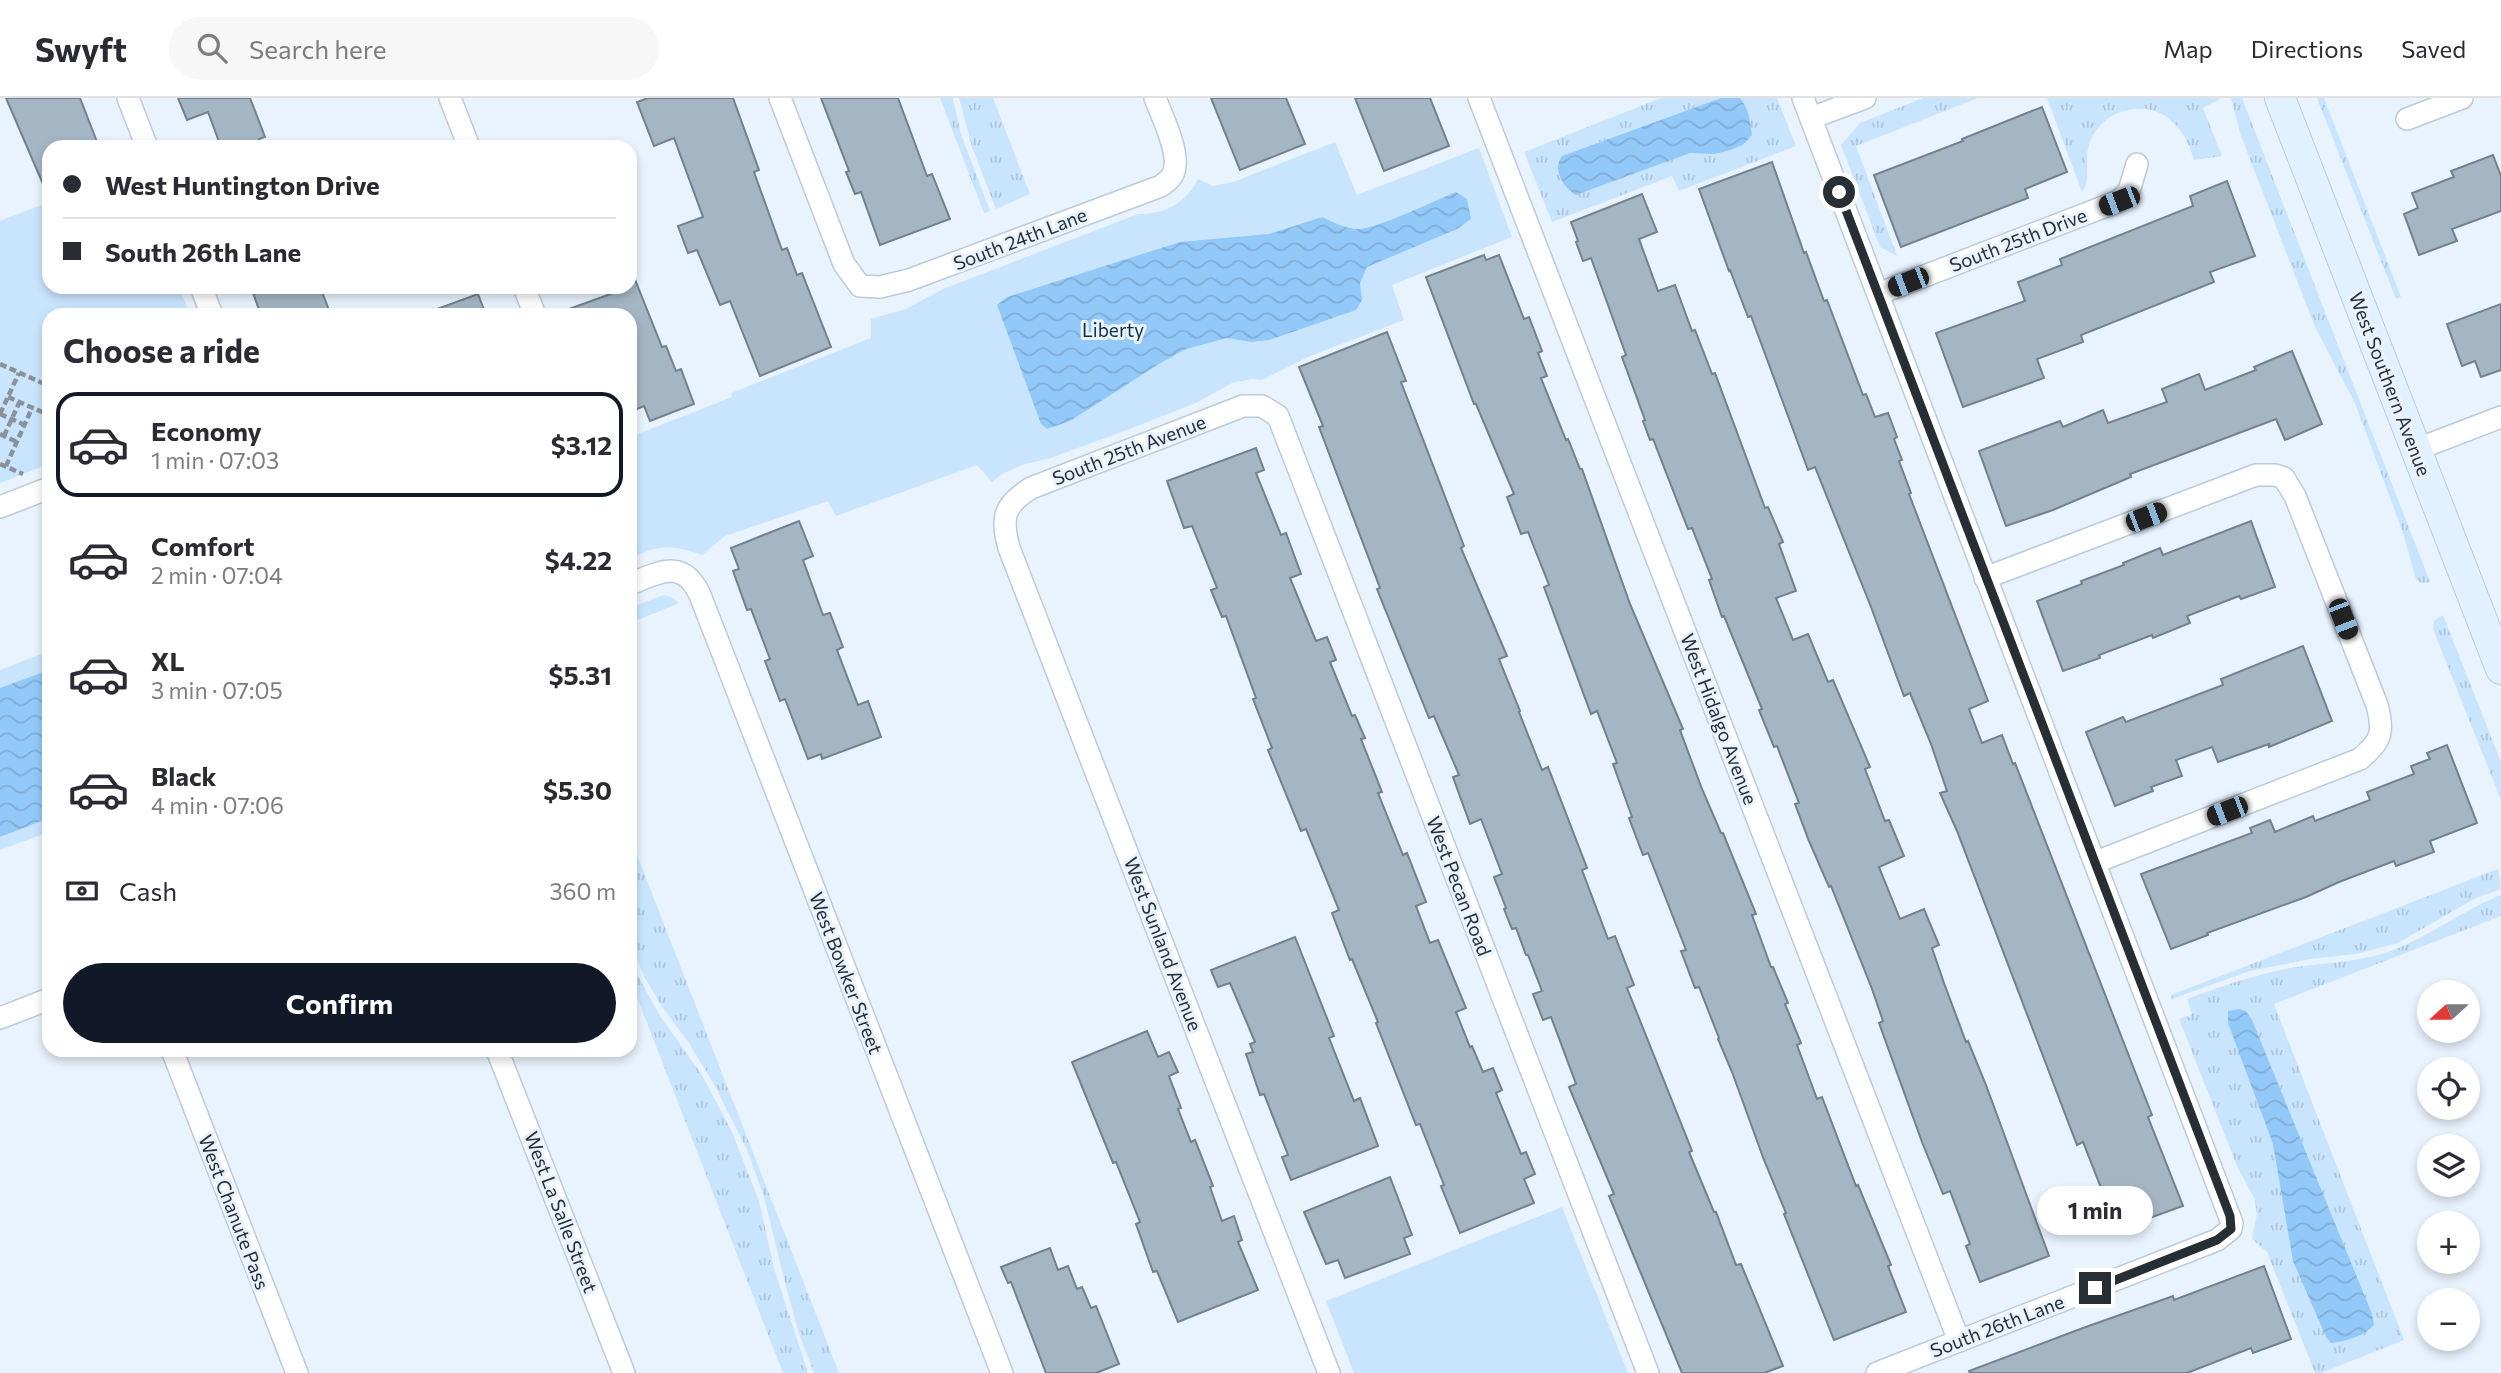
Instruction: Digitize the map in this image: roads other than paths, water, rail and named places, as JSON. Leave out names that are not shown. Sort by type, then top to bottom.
[{"type":"main road","name":"West Southern Avenue","points":[[2280,98],[2501,669]]},
{"type":"street","points":[[128,98],[144,140]]},
{"type":"street","points":[[450,98],[467,140]]},
{"type":"street","name":"South 24th Lane","points":[[780,98],[844,264],[860,286],[880,288],[909,280],[1161,186],[1173,175],[1175,163],[1173,146],[1155,98]]},
{"type":"street","name":"West Hidalgo Avenue","points":[[1479,98],[1959,1341]]},
{"type":"street","points":[[1865,98],[1807,108],[1985,578],[2096,862],[2360,760],[2377,743],[2383,730],[2376,705],[2295,496],[2284,478],[2256,475],[1985,578]]},
{"type":"street","points":[[2407,119],[2462,98]]},
{"type":"street","name":"South 25th Drive","points":[[1878,294],[2119,201],[2129,191],[2137,164]]},
{"type":"street","name":"South 25th Avenue","points":[[1005,513],[1015,499],[1031,488],[1243,406],[1262,407]]},
{"type":"street","name":"West Pecan Road","points":[[1262,407],[1278,416],[1648,1373]]},
{"type":"street","points":[[2415,450],[2501,417]]},
{"type":"street","points":[[0,507],[40,483]]},
{"type":"street","name":"West Sunland Avenue","points":[[1005,513],[1009,548],[1329,1373]]},
{"type":"street","name":"West Bowker Street","points":[[637,581],[671,570],[686,575],[700,595],[1002,1373]]},
{"type":"street","name":"South 26th Lane","points":[[1877,1373],[2217,1240],[2231,1229],[2230,1216],[2096,862]]},
{"type":"street","points":[[0,1018],[42,1002]]},
{"type":"street","name":"West Chanute Pass","points":[[175,1057],[297,1373]]},
{"type":"street","name":"West La Salle Street","points":[[500,1057],[624,1373]]},
{"type":"water","points":[[1721,98],[1740,98],[1745,106],[1752,135],[1743,145],[1715,154],[1690,153],[1576,195],[1560,178],[1558,167],[1562,156]]},
{"type":"water","points":[[1456,192],[1467,199],[1471,219],[1457,229],[1367,267],[1360,283],[1362,300],[1356,310],[1269,340],[1251,342],[1227,338],[1186,349],[1070,421],[1047,429],[1041,424],[997,305],[1007,297],[1180,242],[1269,234],[1322,217],[1349,228],[1367,228]]},
{"type":"water","points":[[42,673],[42,821],[0,837],[0,688]]},
{"type":"water","points":[[2228,1011],[2246,1011],[2252,1020],[2372,1314],[2374,1325],[2348,1340],[2331,1343],[2326,1337],[2293,1261],[2273,1144],[2228,1023]]},
{"type":"park label","name":"Liberty","points":[[1113,330]]}]
